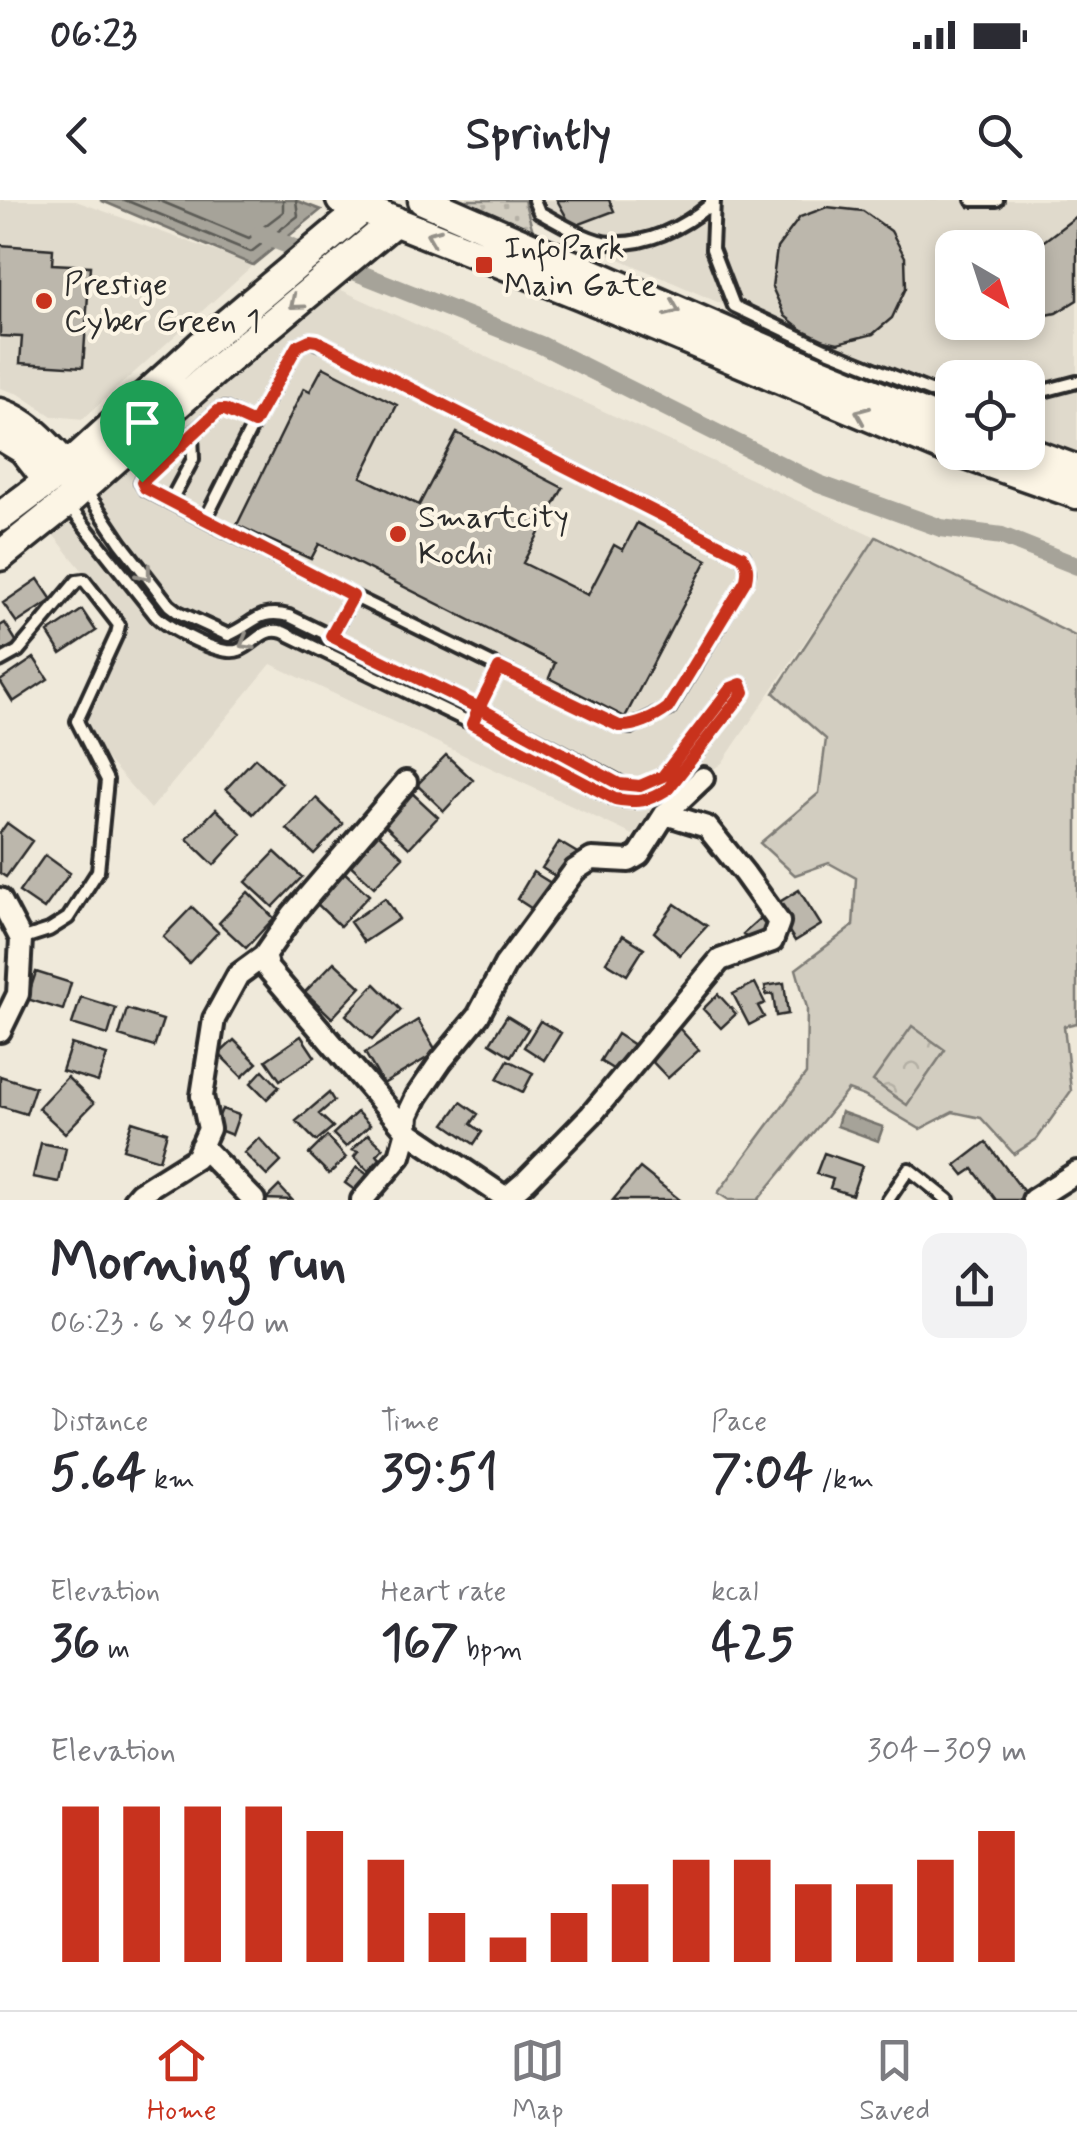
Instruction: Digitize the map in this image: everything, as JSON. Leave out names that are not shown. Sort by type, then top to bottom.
[{"type":"main road","points":[[423,200],[935,419]]},
{"type":"main road","points":[[0,556],[66,485],[209,357],[350,211],[395,221],[581,295],[935,444]]},
{"type":"main road","points":[[209,357],[395,221]]},
{"type":"main road","points":[[0,413],[38,434],[66,485]]},
{"type":"main road","points":[[0,435],[66,485]]},
{"type":"main road","points":[[1045,458],[1077,470]]},
{"type":"main road","points":[[1007,470],[1077,494]]},
{"type":"main road","points":[[0,517],[66,485]]},
{"type":"street","points":[[362,1200],[400,1156],[408,1115],[417,1096],[478,1016],[505,965],[575,870],[592,859],[630,862],[639,855],[665,814],[703,778]]},
{"type":"street","points":[[134,1200],[196,1158],[209,1128],[202,1096],[214,1019],[238,975],[264,956],[293,914],[406,782]]},
{"type":"street","points":[[264,956],[268,969],[407,1131],[506,1198],[591,1114],[720,960],[772,941],[779,922],[707,827],[665,814]]},
{"type":"street","points":[[0,898],[20,939],[0,1032]]},
{"type":"street","points":[[201,1146],[254,1200]]},
{"type":"street","points":[[1033,1200],[1077,1172]]},
{"type":"lane","points":[[534,200],[539,212],[608,244],[656,237],[688,223],[712,200]]},
{"type":"lane","points":[[712,200],[712,249],[734,306],[832,352],[935,393]]},
{"type":"lane","points":[[972,200],[998,200]]},
{"type":"lane","points":[[205,520],[297,346],[310,340],[742,556],[748,571],[746,580],[668,708],[630,726],[619,726],[353,596],[205,520],[170,502],[145,488],[142,482],[219,410],[254,423]]},
{"type":"lane","points":[[1045,390],[1077,382]]},
{"type":"lane","points":[[170,502],[193,459],[192,434]]},
{"type":"lane","points":[[66,485],[178,612],[228,634],[258,617],[276,613],[289,616],[479,708],[619,784],[640,786],[663,776],[731,688],[741,684],[744,692],[668,789],[638,802],[615,799],[472,724],[274,630],[259,635],[240,650],[226,652],[170,627],[156,616],[66,485]]},
{"type":"lane","points":[[0,662],[18,651],[77,580],[84,580],[118,625],[77,721],[107,780],[98,871],[68,918],[49,930],[20,939]]},
{"type":"lane","points":[[324,651],[353,596]]},
{"type":"lane","points":[[472,724],[499,668]]},
{"type":"lane","points":[[888,1200],[909,1169],[948,1200]]},
{"type":"shaded area","points":[[0,200],[73,200],[253,265],[83,419],[52,416],[19,394],[0,388]]},
{"type":"shaded area","points":[[485,200],[1077,200],[1077,459],[1045,445],[1045,360],[935,360],[935,398]]},
{"type":"shaded area","points":[[337,288],[876,537],[722,763],[667,802],[633,835],[271,664],[151,809],[78,726],[124,622],[43,522]]},
{"type":"green space","points":[[457,200],[524,200],[533,231]]},
{"type":"green space","points":[[876,537],[1077,637],[1077,1023],[1064,1026],[1071,1091],[1037,1139],[1014,1154],[981,1118],[953,1112],[920,1129],[848,1090],[758,1200],[729,1200],[718,1193],[806,1074],[807,1008],[796,969],[853,926],[856,878],[829,863],[795,875],[760,843],[819,793],[826,739],[774,693]]},
{"type":"green space","points":[[912,1026],[945,1050],[907,1105],[873,1081]]},
{"type":"water","points":[[100,200],[295,200],[321,210],[253,265]]},
{"type":"water","points":[[841,1112],[883,1127],[878,1141],[837,1126]]},
{"type":"building","points":[[557,200],[609,200],[614,211],[572,227]]},
{"type":"building","points":[[827,207],[863,211],[891,231],[905,257],[906,288],[892,318],[873,334],[838,343],[811,337],[785,316],[772,287],[777,248],[800,217]]},
{"type":"building","points":[[1077,216],[1077,300],[1045,315],[1045,240]]},
{"type":"building","name":"Prestige Cyber Green 1","points":[[0,245],[53,249],[52,264],[90,266],[83,367],[20,363],[22,337],[0,336]]},
{"type":"building","name":"Smartcity Kochi","points":[[323,367],[397,405],[361,477],[419,505],[457,433],[563,488],[523,563],[588,595],[614,545],[623,550],[637,523],[707,560],[625,717],[549,678],[555,663],[319,544],[311,559],[237,525],[304,388],[310,391]]},
{"type":"building","points":[[38,579],[52,600],[17,623],[3,603]]},
{"type":"building","points":[[82,610],[96,631],[61,654],[48,633]]},
{"type":"building","points":[[5,623],[18,644],[0,656],[0,626]]},
{"type":"building","points":[[34,658],[48,679],[13,702],[0,681]]},
{"type":"building","points":[[446,755],[473,780],[444,811],[417,785]]},
{"type":"building","points":[[255,758],[282,783],[253,814],[226,789]]},
{"type":"building","points":[[411,792],[438,817],[409,848],[382,822]]},
{"type":"building","points":[[316,798],[343,824],[314,854],[287,829]]},
{"type":"building","points":[[216,809],[242,834],[214,865],[187,839]]},
{"type":"building","points":[[7,823],[32,841],[6,877],[0,873],[0,833]]},
{"type":"building","points":[[376,831],[403,857],[374,887],[347,862]]},
{"type":"building","points":[[559,842],[579,854],[563,881],[542,868]]},
{"type":"building","points":[[275,852],[302,877],[273,907],[246,882]]},
{"type":"building","points":[[45,855],[70,873],[44,909],[19,892]]},
{"type":"building","points":[[342,870],[369,895],[340,926],[313,900]]},
{"type":"building","points":[[533,872],[554,885],[537,912],[517,899]]},
{"type":"building","points":[[799,890],[821,925],[795,941],[773,906]]},
{"type":"building","points":[[248,892],[274,918],[246,948],[219,923]]},
{"type":"building","points":[[385,898],[399,919],[364,942],[350,922]]},
{"type":"building","points":[[675,904],[707,926],[680,955],[654,932]]},
{"type":"building","points":[[192,907],[218,932],[189,963],[163,937]]},
{"type":"building","points":[[760,919],[781,942],[765,957],[743,934]]},
{"type":"building","points":[[623,935],[644,948],[627,975],[606,962]]},
{"type":"building","points":[[334,962],[361,987],[332,1018],[305,992]]},
{"type":"building","points":[[36,972],[71,983],[63,1010],[27,999]]},
{"type":"building","points":[[755,983],[765,1003],[758,1006],[764,1017],[749,1025],[733,994]]},
{"type":"building","points":[[784,983],[788,1014],[776,1016],[773,994],[766,995],[765,986]]},
{"type":"building","points":[[375,984],[401,1010],[372,1040],[346,1015]]},
{"type":"building","points":[[718,994],[736,1014],[721,1028],[703,1009]]},
{"type":"building","points":[[81,997],[116,1008],[108,1035],[72,1024]]},
{"type":"building","points":[[127,1009],[163,1020],[154,1047],[119,1036]]},
{"type":"building","points":[[507,1016],[528,1029],[511,1056],[490,1043]]},
{"type":"building","points":[[418,1020],[437,1052],[383,1084],[365,1053]]},
{"type":"building","points":[[540,1021],[561,1033],[544,1060],[524,1047]]},
{"type":"building","points":[[679,1028],[699,1050],[668,1078],[648,1057]]},
{"type":"building","points":[[617,1034],[637,1047],[621,1074],[600,1061]]},
{"type":"building","points":[[301,1036],[315,1057],[280,1080],[266,1060]]},
{"type":"building","points":[[234,1040],[257,1063],[242,1077],[219,1054]]},
{"type":"building","points":[[71,1044],[107,1055],[98,1082],[62,1071]]},
{"type":"building","points":[[508,1060],[533,1073],[523,1092],[497,1079]]},
{"type":"building","points":[[263,1070],[279,1087],[267,1099],[251,1083]]},
{"type":"building","points":[[0,1076],[35,1087],[26,1114],[0,1106]]},
{"type":"building","points":[[67,1077],[94,1103],[65,1133],[38,1108]]},
{"type":"building","points":[[329,1093],[334,1101],[319,1114],[333,1127],[316,1141],[296,1121]]},
{"type":"building","points":[[461,1102],[478,1114],[471,1124],[482,1132],[474,1144],[445,1124]]},
{"type":"building","points":[[222,1109],[239,1115],[232,1135],[214,1128]]},
{"type":"building","points":[[357,1112],[370,1125],[346,1147],[333,1134]]},
{"type":"building","points":[[132,1121],[167,1132],[159,1160],[123,1149]]},
{"type":"building","points":[[368,1134],[383,1148],[377,1155],[380,1159],[368,1171],[354,1157],[358,1152],[352,1150]]},
{"type":"building","points":[[327,1136],[346,1158],[329,1174],[309,1154]]},
{"type":"building","points":[[259,1138],[281,1162],[267,1176],[244,1153]]},
{"type":"building","points":[[986,1142],[1027,1196],[1021,1200],[996,1200],[973,1169],[964,1175],[956,1165]]},
{"type":"building","points":[[41,1143],[66,1148],[59,1182],[33,1177]]},
{"type":"building","points":[[824,1153],[862,1166],[852,1195],[830,1188],[833,1179],[816,1174]]},
{"type":"building","points":[[357,1167],[372,1178],[360,1194],[345,1183]]},
{"type":"building","points":[[640,1168],[680,1200],[613,1200]]},
{"type":"building","points":[[279,1186],[292,1200],[266,1199]]},
{"type":"waterway","points":[[260,234],[541,345],[819,484],[941,528],[1002,536],[1077,566]]},
{"type":"place","name":"InfoPark Main Gate","points":[[484,265]]},
{"type":"place","name":"Prestige Cyber Green 1","points":[[44,301]]},
{"type":"place","name":"Smartcity Kochi","points":[[398,534]]},
{"type":"route","points":[[142,482],[145,488],[353,596],[331,636],[479,708],[472,724],[615,799],[638,802],[668,789],[744,692],[741,684],[731,688],[663,776],[640,786],[619,784],[479,708],[499,668],[619,726],[630,726],[663,713],[746,580],[746,562],[742,556],[317,341],[297,346],[254,423],[219,410],[142,482]]}]
